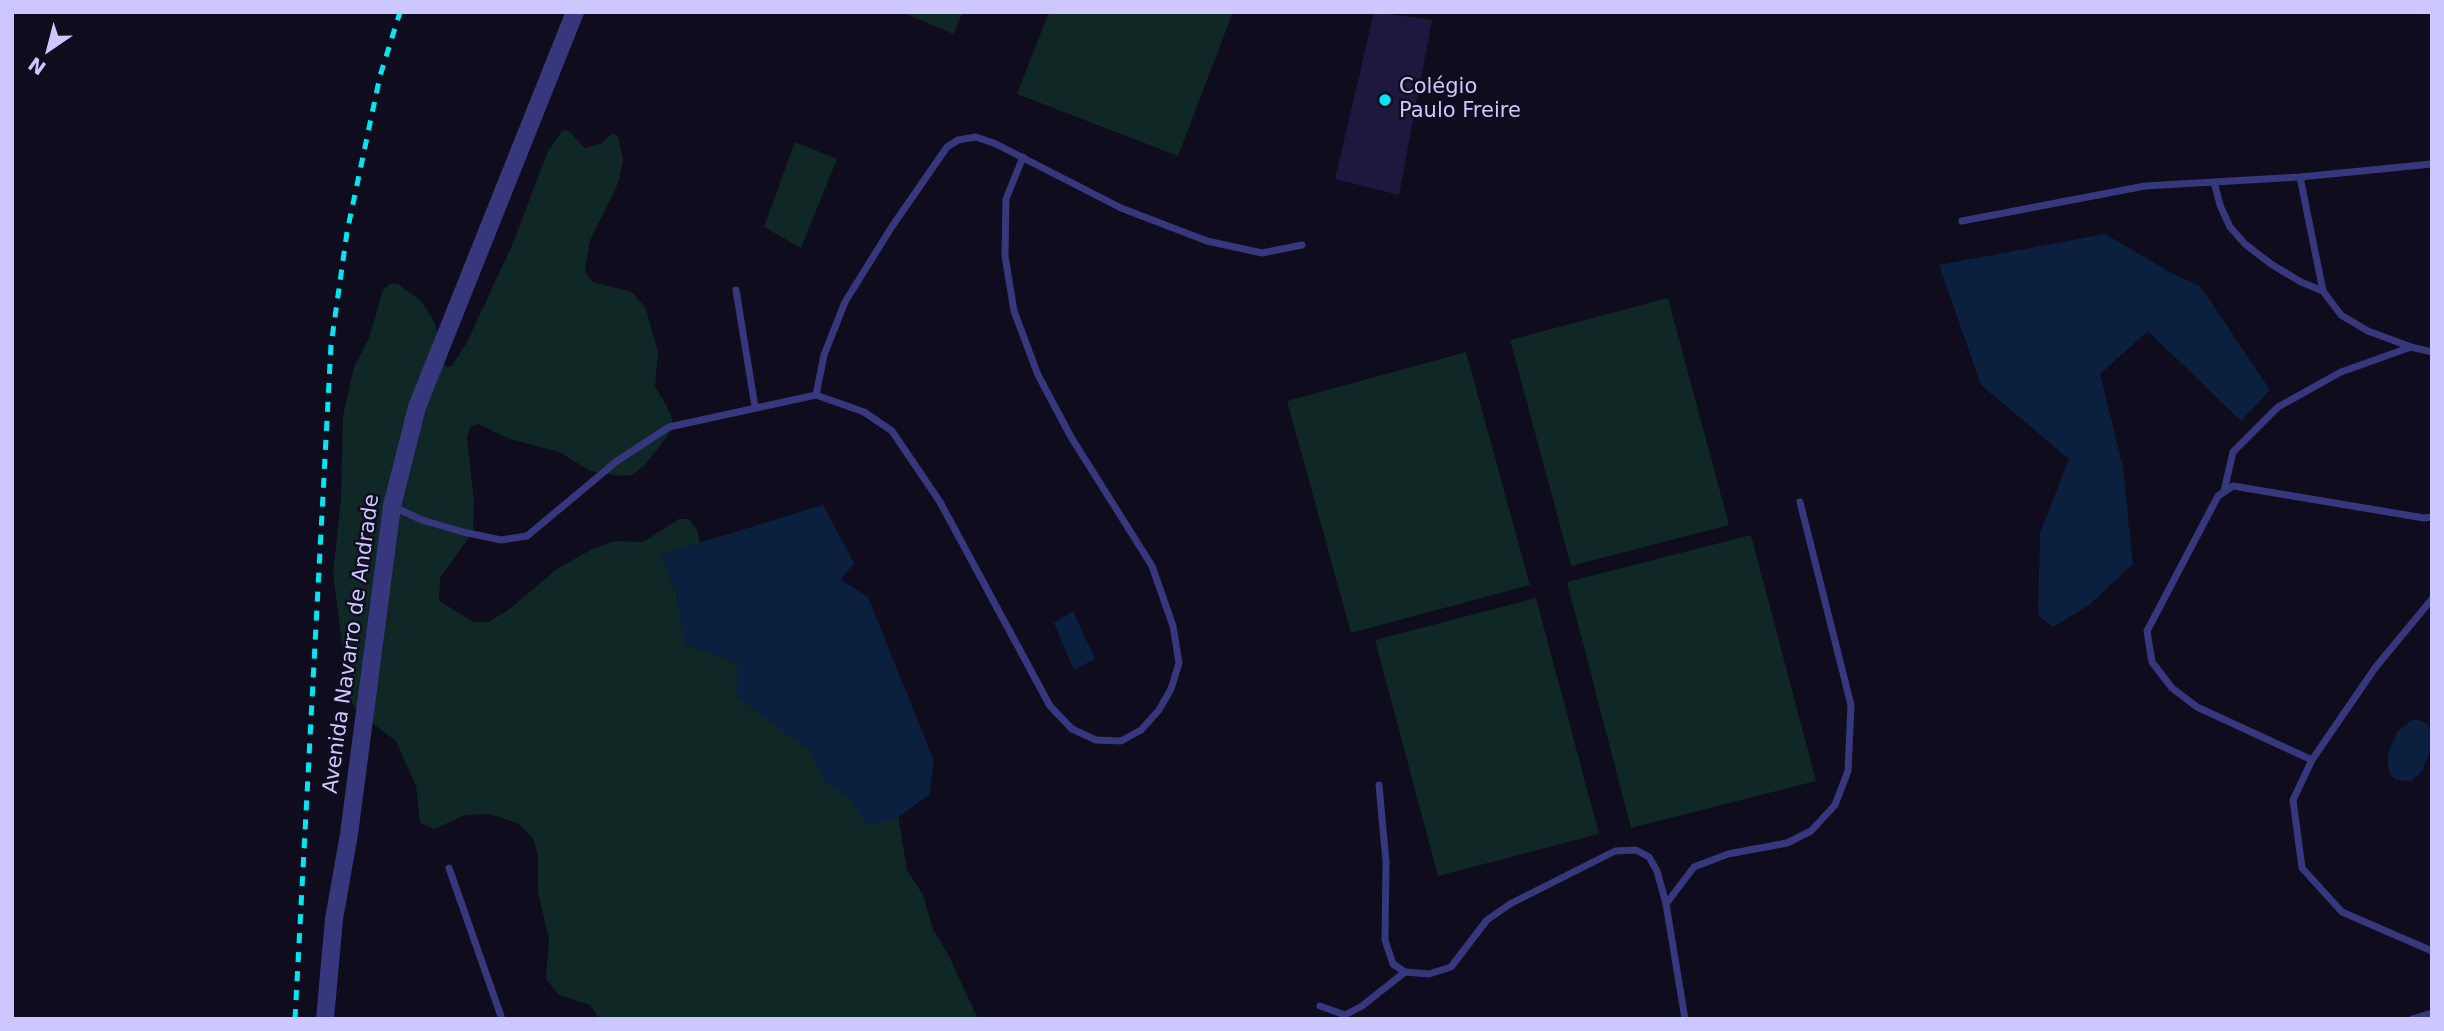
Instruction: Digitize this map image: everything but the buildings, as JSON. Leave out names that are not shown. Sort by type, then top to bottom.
[{"type":"street","name":"Avenida Navarro de Andrade","points":[[326,1019],[334,919],[349,834],[392,506],[417,407],[575,12]]},
{"type":"lane","points":[[816,395],[824,355],[845,302],[947,146],[958,140],[976,137],[1023,157],[1121,208],[1207,241],[1262,253],[1303,245]]},
{"type":"lane","points":[[392,506],[422,520],[463,532],[501,540],[527,536],[617,461],[669,427],[816,395],[864,412],[892,432],[940,502],[1050,706],[1072,729],[1096,740],[1121,741],[1141,730],[1159,710],[1171,690],[1179,663],[1173,626],[1152,566],[1071,437],[1038,375],[1014,310],[1005,256],[1006,199],[1023,157]]},
{"type":"lane","points":[[1962,221],[2145,186],[2300,177],[2432,164]]},
{"type":"lane","points":[[2300,177],[2323,291],[2341,315],[2368,331],[2432,352]]},
{"type":"lane","points":[[2214,182],[2230,227],[2245,244],[2271,264],[2301,282],[2323,291]]},
{"type":"lane","points":[[736,289],[755,407]]},
{"type":"lane","points":[[2224,491],[2233,452],[2278,407],[2341,372],[2411,347]]},
{"type":"lane","points":[[2312,760],[2197,707],[2172,688],[2152,662],[2147,631],[2218,496],[2233,486],[2424,518],[2432,516]]},
{"type":"lane","points":[[1665,904],[1694,867],[1728,854],[1787,844],[1811,831],[1835,805],[1847,771],[1851,705],[1800,502]]},
{"type":"lane","points":[[2432,598],[2375,668],[2312,760],[2293,800],[2302,868],[2342,912],[2432,951]]},
{"type":"lane","points":[[1379,785],[1386,862],[1385,940],[1394,964],[1405,972],[1429,975],[1451,967],[1487,920],[1510,904],[1615,851],[1636,850],[1649,857],[1657,871],[1685,1019]]},
{"type":"lane","points":[[449,868],[502,1019]]},
{"type":"lane","points":[[1320,1006],[1345,1015],[1362,1006],[1405,972]]},
{"type":"lane","points":[[2412,1019],[2432,1013]]},
{"type":"green space","points":[[902,12],[963,12],[953,34]]},
{"type":"green space","points":[[1049,12],[1233,12],[1178,156],[1017,94]]},
{"type":"green space","points":[[563,130],[569,131],[585,148],[602,143],[612,133],[618,136],[623,160],[619,181],[590,241],[585,270],[592,282],[632,292],[645,307],[658,352],[655,386],[671,414],[673,429],[644,466],[632,475],[621,476],[590,471],[559,452],[510,439],[478,424],[471,426],[467,437],[474,503],[473,532],[440,578],[439,601],[474,622],[488,622],[507,611],[557,569],[592,549],[616,541],[643,542],[679,519],[689,519],[697,530],[707,574],[897,808],[907,870],[923,895],[933,929],[948,954],[978,1019],[599,1019],[590,1005],[559,995],[546,979],[549,940],[538,892],[538,855],[533,839],[518,823],[489,814],[466,815],[434,829],[420,823],[416,786],[396,741],[357,712],[349,697],[333,573],[341,499],[343,416],[354,367],[369,338],[383,290],[390,284],[398,284],[421,301],[435,323],[442,360],[447,367],[452,366],[467,342],[513,243],[548,151]]},
{"type":"green space","points":[[795,142],[837,159],[801,248],[764,227]]},
{"type":"green space","points":[[1668,298],[1729,525],[1571,566],[1510,340]]},
{"type":"green space","points":[[1466,352],[1530,585],[1351,633],[1287,401]]},
{"type":"green space","points":[[1751,535],[1816,781],[1631,828],[1567,582]]},
{"type":"green space","points":[[1536,598],[1599,834],[1438,876],[1375,640]]},
{"type":"water","points":[[2105,234],[2201,287],[2270,390],[2241,421],[2148,331],[2100,374],[2123,468],[2133,564],[2089,605],[2053,627],[2038,615],[2040,533],[2069,459],[1981,385],[1939,265]]},
{"type":"water","points":[[823,505],[854,563],[841,580],[868,597],[934,761],[929,795],[896,819],[868,826],[847,796],[825,783],[809,750],[737,697],[737,664],[685,644],[675,591],[660,555]]},
{"type":"water","points":[[1073,611],[1095,659],[1074,670],[1054,623]]},
{"type":"water","points":[[2413,719],[2428,725],[2432,733],[2432,745],[2422,772],[2411,781],[2396,780],[2391,776],[2388,754],[2397,732]]},
{"type":"railway","points":[[295,1019],[331,345],[347,232],[380,76],[400,12]]},
{"type":"place","name":"Colégio Paulo Freire","points":[[1385,100]]}]
